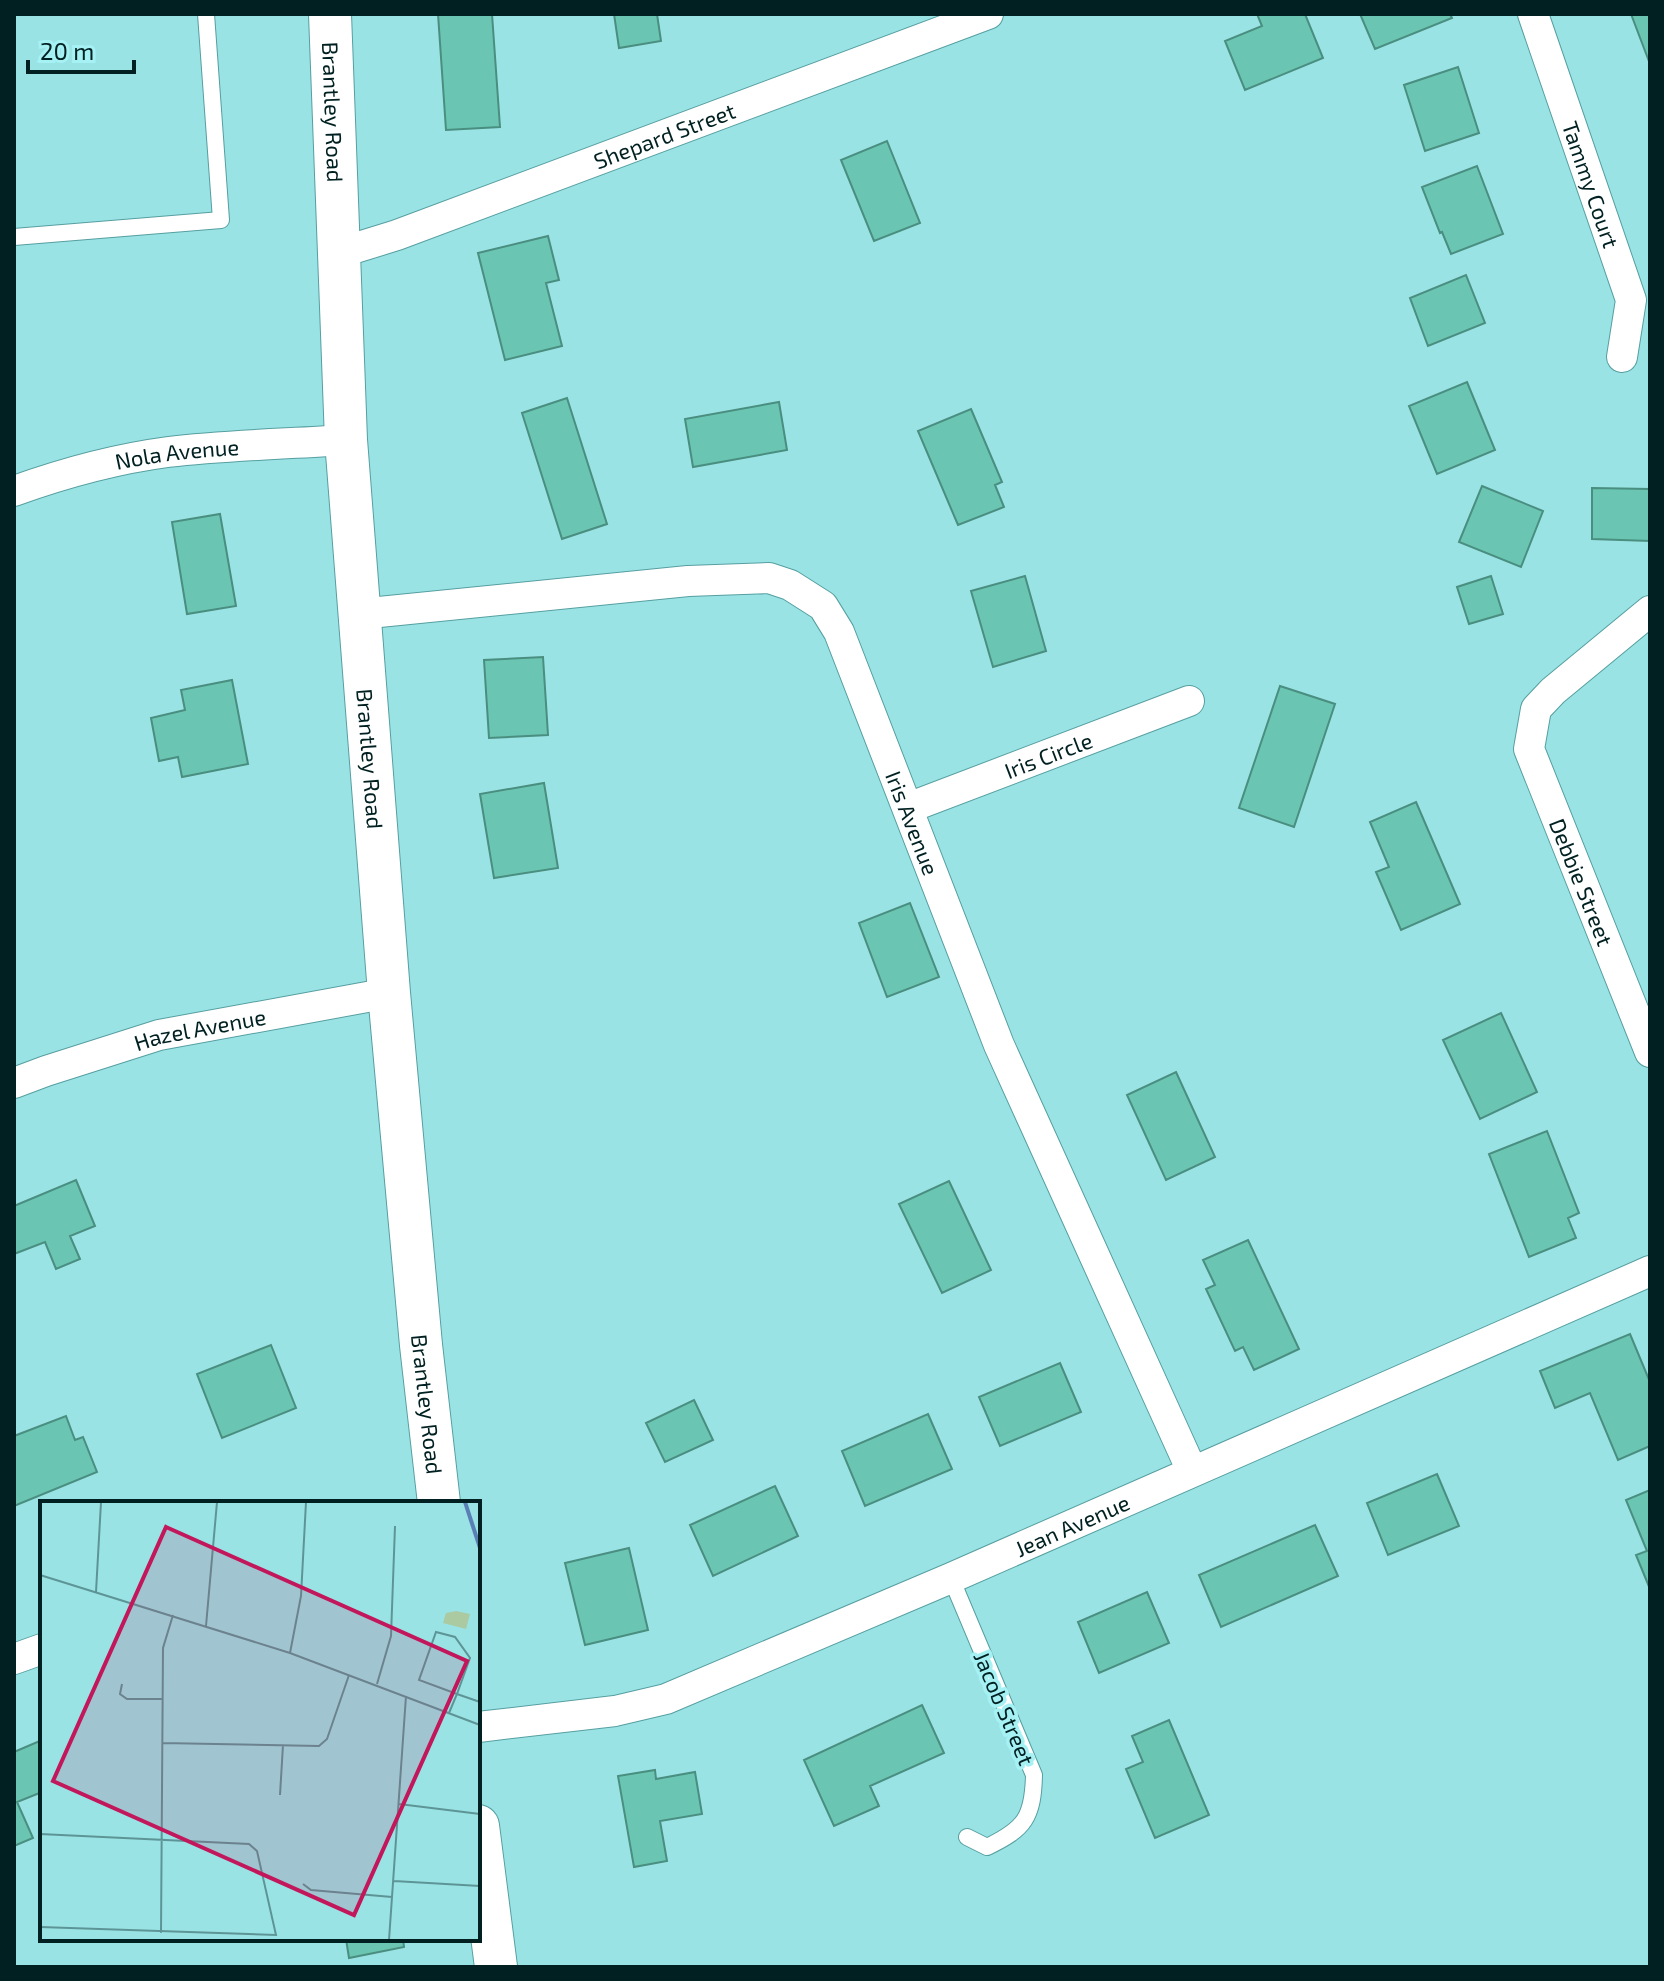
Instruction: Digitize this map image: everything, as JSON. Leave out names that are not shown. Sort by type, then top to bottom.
[{"type":"street","name":"Brantley Road","points":[[330,14],[346,440],[389,993],[421,1345],[439,1501]]},
{"type":"street","name":"Shepard Street","points":[[339,253],[397,235],[949,21],[988,14]]},
{"type":"street","name":"Tammy Court","points":[[1533,14],[1631,300],[1622,357]]},
{"type":"street","name":"Nola Avenue","points":[[14,491],[98,465],[168,452],[346,440]]},
{"type":"street","name":"Iris Avenue","points":[[359,614],[688,581],[769,578],[790,585],[823,606],[839,632],[999,1045],[1192,1471]]},
{"type":"street","name":"Debbie Street","points":[[1650,611],[1553,691],[1536,709],[1529,749],[1650,1052]]},
{"type":"street","name":"Iris Circle","points":[[908,808],[1189,701]]},
{"type":"street","name":"Hazel Avenue","points":[[14,1083],[159,1035],[389,993]]},
{"type":"street","name":"Jean Avenue","points":[[480,1727],[615,1711],[666,1699],[951,1578],[1650,1271]]},
{"type":"street","points":[[14,1659],[40,1650]]},
{"type":"street","points":[[480,1842],[496,1967]]},
{"type":"lane","points":[[14,237],[221,220],[206,14]]},
{"type":"lane","name":"Jacob Street","points":[[951,1578],[1034,1775],[1033,1794],[1024,1824],[1008,1837],[987,1847],[967,1837]]},
{"type":"building","points":[[438,14],[492,14],[500,127],[446,130]]},
{"type":"building","points":[[614,14],[657,14],[661,41],[619,48]]},
{"type":"building","points":[[1257,14],[1305,14],[1323,58],[1245,90],[1225,41],[1262,26]]},
{"type":"building","points":[[1360,14],[1450,14],[1452,18],[1375,49]]},
{"type":"building","points":[[1631,14],[1650,14],[1650,64]]},
{"type":"building","points":[[1458,67],[1479,133],[1425,151],[1404,85]]},
{"type":"building","points":[[887,141],[920,223],[874,241],[841,160]]},
{"type":"building","points":[[1477,166],[1503,234],[1451,254],[1422,187]]},
{"type":"building","points":[[548,236],[559,280],[546,283],[562,346],[505,360],[478,253]]},
{"type":"building","points":[[1466,275],[1485,323],[1428,346],[1410,298]]},
{"type":"building","points":[[1467,382],[1495,450],[1437,474],[1409,406]]},
{"type":"building","points":[[567,398],[607,524],[562,539],[522,413]]},
{"type":"building","points":[[779,402],[787,450],[693,467],[685,419]]},
{"type":"building","points":[[971,409],[1002,482],[995,485],[1004,507],[958,525],[918,431]]},
{"type":"building","points":[[1482,486],[1543,511],[1521,567],[1459,542]]},
{"type":"building","points":[[1592,488],[1650,489],[1650,541],[1592,539]]},
{"type":"building","points":[[220,514],[236,606],[187,614],[172,522]]},
{"type":"building","points":[[1025,576],[1046,651],[993,667],[971,591]]},
{"type":"building","points":[[1491,576],[1503,614],[1469,624],[1457,587]]},
{"type":"building","points":[[543,657],[548,735],[489,738],[484,660]]},
{"type":"building","points":[[232,680],[248,764],[182,777],[178,757],[159,761],[151,718],[185,710],[181,690]]},
{"type":"building","points":[[1280,686],[1335,704],[1294,827],[1239,808]]},
{"type":"building","points":[[544,783],[558,868],[494,878],[480,794]]},
{"type":"building","points":[[1416,802],[1460,904],[1401,930],[1376,872],[1389,867],[1370,822]]},
{"type":"building","points":[[910,903],[939,977],[887,997],[859,923]]},
{"type":"building","points":[[1501,1013],[1537,1092],[1480,1119],[1443,1040]]},
{"type":"building","points":[[1176,1072],[1215,1157],[1166,1180],[1127,1095]]},
{"type":"building","points":[[1547,1131],[1579,1213],[1568,1218],[1576,1238],[1529,1257],[1489,1154]]},
{"type":"building","points":[[76,1180],[95,1226],[70,1236],[80,1259],[56,1269],[45,1242],[14,1254],[14,1206]]},
{"type":"building","points":[[949,1181],[991,1270],[942,1293],[899,1204]]},
{"type":"building","points":[[1248,1240],[1299,1349],[1254,1370],[1243,1347],[1235,1351],[1206,1289],[1215,1285],[1203,1260]]},
{"type":"building","points":[[1630,1334],[1650,1382],[1650,1446],[1618,1460],[1590,1393],[1555,1408],[1540,1371]]},
{"type":"building","points":[[271,1345],[296,1408],[222,1438],[197,1374]]},
{"type":"building","points":[[1060,1363],[1081,1412],[1000,1446],[979,1397]]},
{"type":"building","points":[[694,1400],[713,1440],[665,1462],[646,1423]]},
{"type":"building","points":[[928,1414],[952,1469],[865,1506],[842,1451]]},
{"type":"building","points":[[66,1416],[75,1440],[83,1437],[97,1472],[14,1506],[14,1436]]},
{"type":"building","points":[[1437,1474],[1459,1526],[1388,1555],[1367,1503]]},
{"type":"building","points":[[775,1486],[798,1536],[713,1576],[690,1525]]},
{"type":"building","points":[[1650,1490],[1650,1589],[1636,1555],[1647,1551],[1626,1500]]},
{"type":"building","points":[[1315,1525],[1338,1576],[1221,1627],[1199,1575]]},
{"type":"building","points":[[629,1548],[648,1630],[585,1645],[565,1563]]},
{"type":"building","points":[[1147,1592],[1169,1643],[1099,1673],[1078,1622]]},
{"type":"building","points":[[922,1705],[944,1753],[870,1786],[879,1806],[834,1826],[804,1760]]},
{"type":"building","points":[[1169,1720],[1209,1815],[1155,1838],[1126,1769],[1143,1762],[1132,1736]]},
{"type":"building","points":[[40,1741],[40,1793],[17,1802],[33,1838],[14,1846],[14,1752]]},
{"type":"building","points":[[655,1770],[656,1779],[695,1772],[702,1814],[660,1821],[667,1861],[634,1867],[618,1776]]},
{"type":"building","points":[[346,1941],[403,1941],[404,1947],[349,1958]]}]
